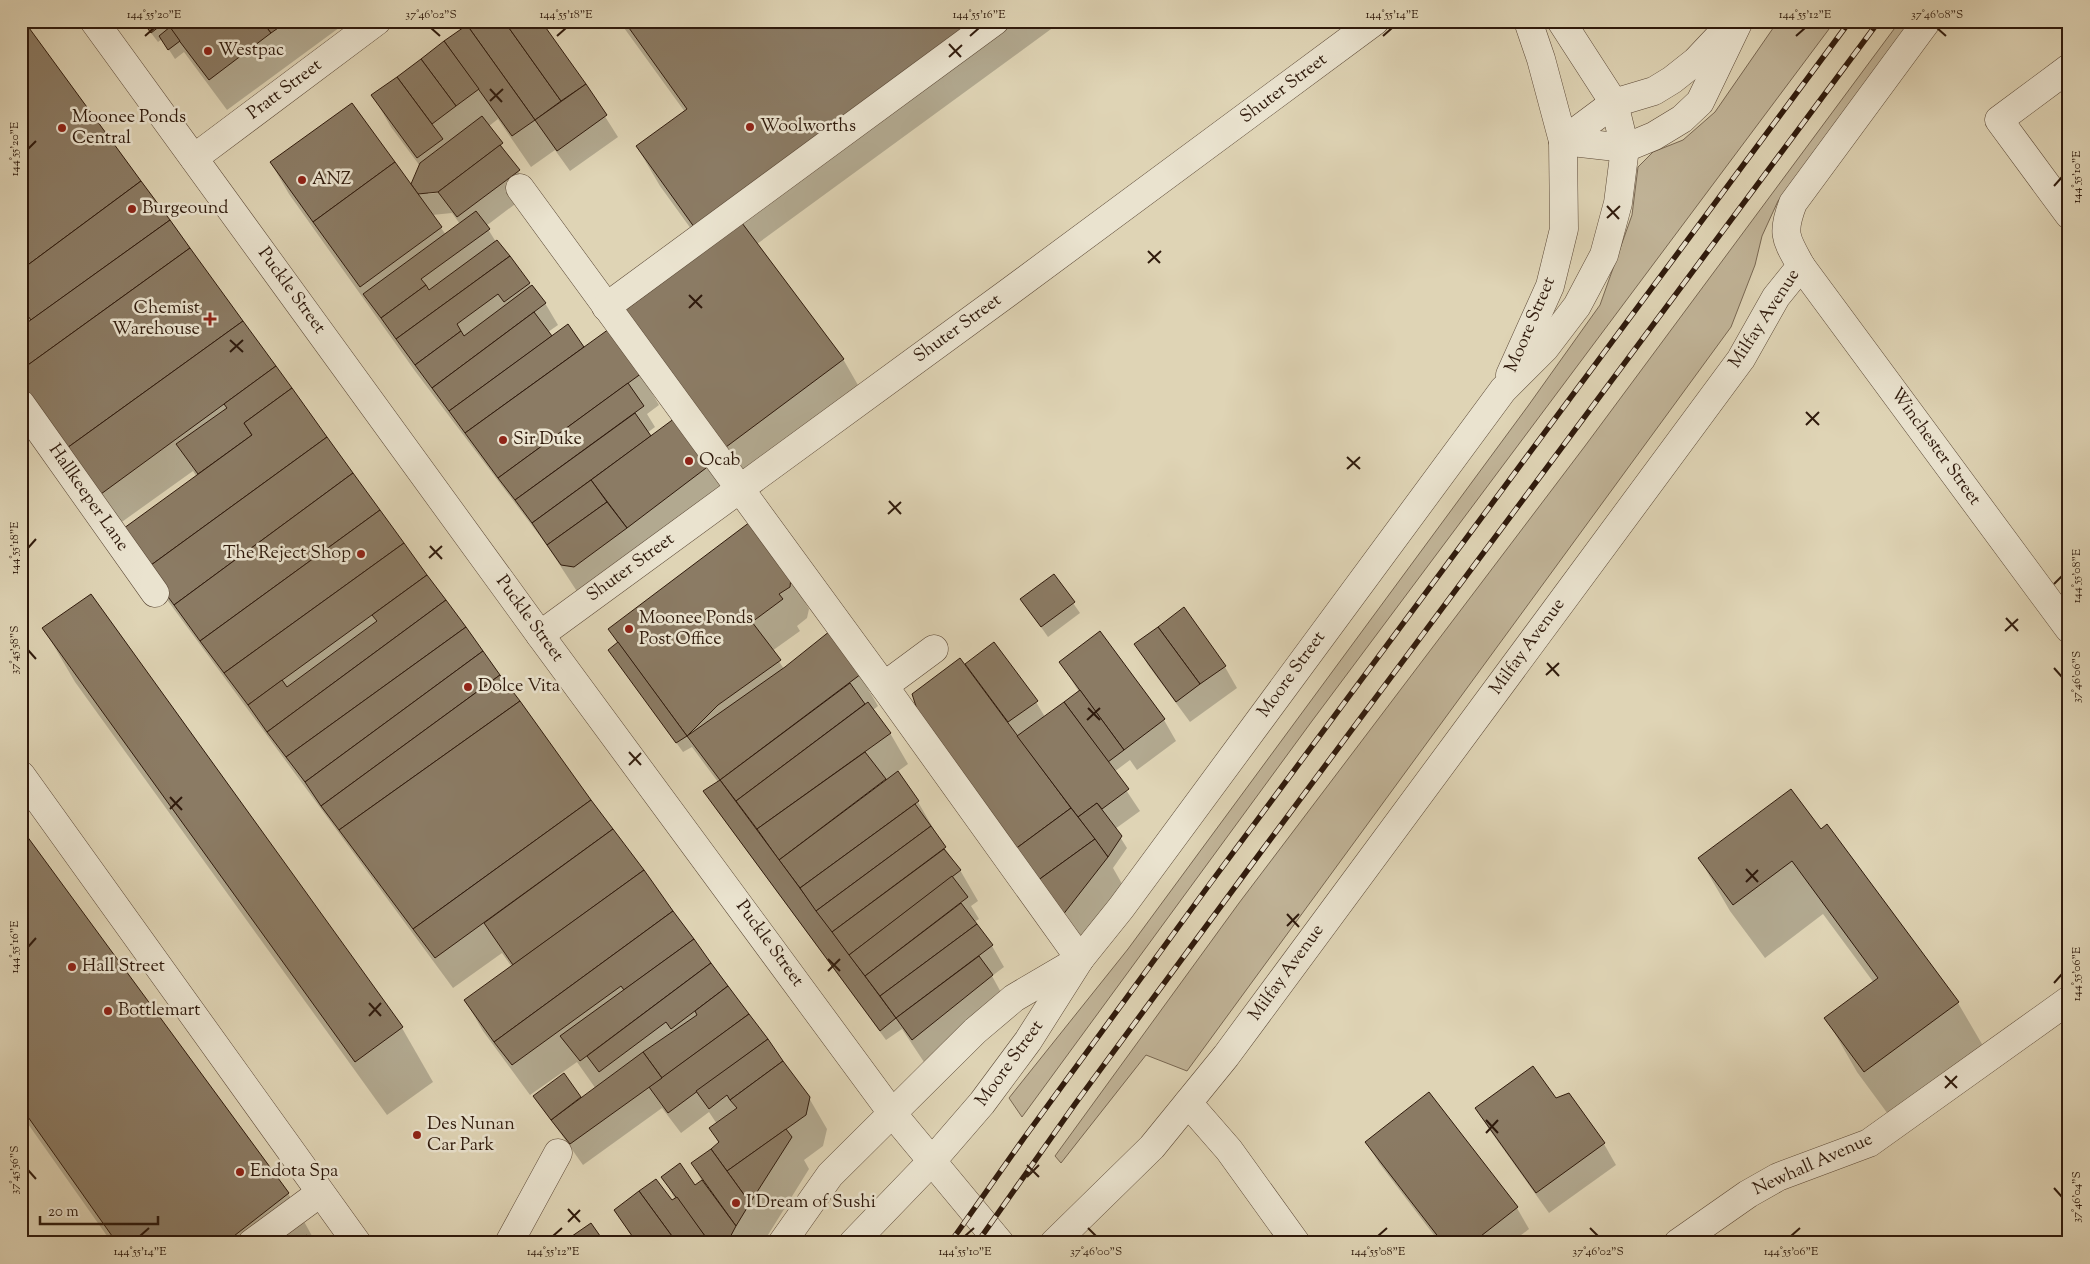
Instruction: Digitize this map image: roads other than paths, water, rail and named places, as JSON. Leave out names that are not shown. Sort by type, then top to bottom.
[{"type":"street","name":"Puckle Street","points":[[94,21],[540,635],[892,1113],[1000,1243]]},
{"type":"street","name":"Pratt Street","points":[[194,158],[377,21]]},
{"type":"street","points":[[606,307],[995,21]]},
{"type":"street","name":"Shuter Street","points":[[540,635],[1375,21]]},
{"type":"street","name":"Moore Street","points":[[1503,390],[1550,286],[1564,229],[1563,140],[1541,59],[1528,21]]},
{"type":"street","name":"Moore Street","points":[[853,1243],[932,1162],[982,1103],[1028,1041],[1080,960],[1121,908],[1503,390],[1546,348],[1577,306],[1604,256],[1618,203],[1625,148],[1614,103],[1561,21]]},
{"type":"street","points":[[1563,140],[1614,103],[1654,91],[1672,80],[1696,60],[1734,21]]},
{"type":"street","points":[[1563,140],[1625,148],[1654,136],[1682,119],[1700,102],[1739,21]]},
{"type":"street","name":"Milfay Avenue","points":[[1054,1243],[1152,1147],[1226,1056],[1735,367],[1776,297],[1801,266],[1786,240],[1786,222],[1793,204],[1927,21]]},
{"type":"street","points":[[2069,68],[1999,120],[2069,216]]},
{"type":"street","points":[[520,188],[884,686],[1080,960]]},
{"type":"street","name":"Winchester Street","points":[[1801,266],[2069,629]]},
{"type":"street","name":"Hallkeeper Lane","points":[[21,404],[155,593]]},
{"type":"street","points":[[884,686],[934,649]]},
{"type":"street","points":[[21,775],[357,1243]]},
{"type":"street","name":"Moore Street","points":[[782,1243],[830,1175],[975,1031],[1014,998],[1080,960]]},
{"type":"street","name":"Newhall Avenue","points":[[1678,1243],[1748,1194],[1778,1177],[1869,1143],[2069,1000]]},
{"type":"street","points":[[1188,1103],[1229,1150],[1296,1243]]},
{"type":"street","points":[[509,1243],[558,1153]]},
{"type":"street","points":[[252,1243],[320,1193]]},
{"type":"railway","points":[[950,1243],[1024,1138],[1212,881],[1850,21]]},
{"type":"railway","points":[[977,1243],[1075,1104],[1252,864],[1879,21]]},
{"type":"place","name":"Westpac","points":[[208,51]]},
{"type":"place","name":"Woolworths","points":[[750,127]]},
{"type":"place","name":"Moonee Ponds Central","points":[[62,128]]},
{"type":"place","name":"ANZ","points":[[302,180]]},
{"type":"place","name":"Burgeound","points":[[132,209]]},
{"type":"place","name":"Chemist Warehouse","points":[[210,319]]},
{"type":"place","name":"Sir Duke","points":[[503,440]]},
{"type":"place","name":"Ocab","points":[[689,461]]},
{"type":"place","name":"The Reject Shop","points":[[361,554]]},
{"type":"place","name":"Moonee Ponds Post Office","points":[[629,629]]},
{"type":"place","name":"Dolce Vita","points":[[468,687]]},
{"type":"place","name":"Hall Street","points":[[72,967]]},
{"type":"place","name":"Bottlemart","points":[[108,1011]]},
{"type":"place","name":"Des Nunan Car Park","points":[[417,1135]]},
{"type":"place","name":"Endota Spa","points":[[240,1172]]},
{"type":"place","name":"I Dream of Sushi","points":[[736,1203]]}]
